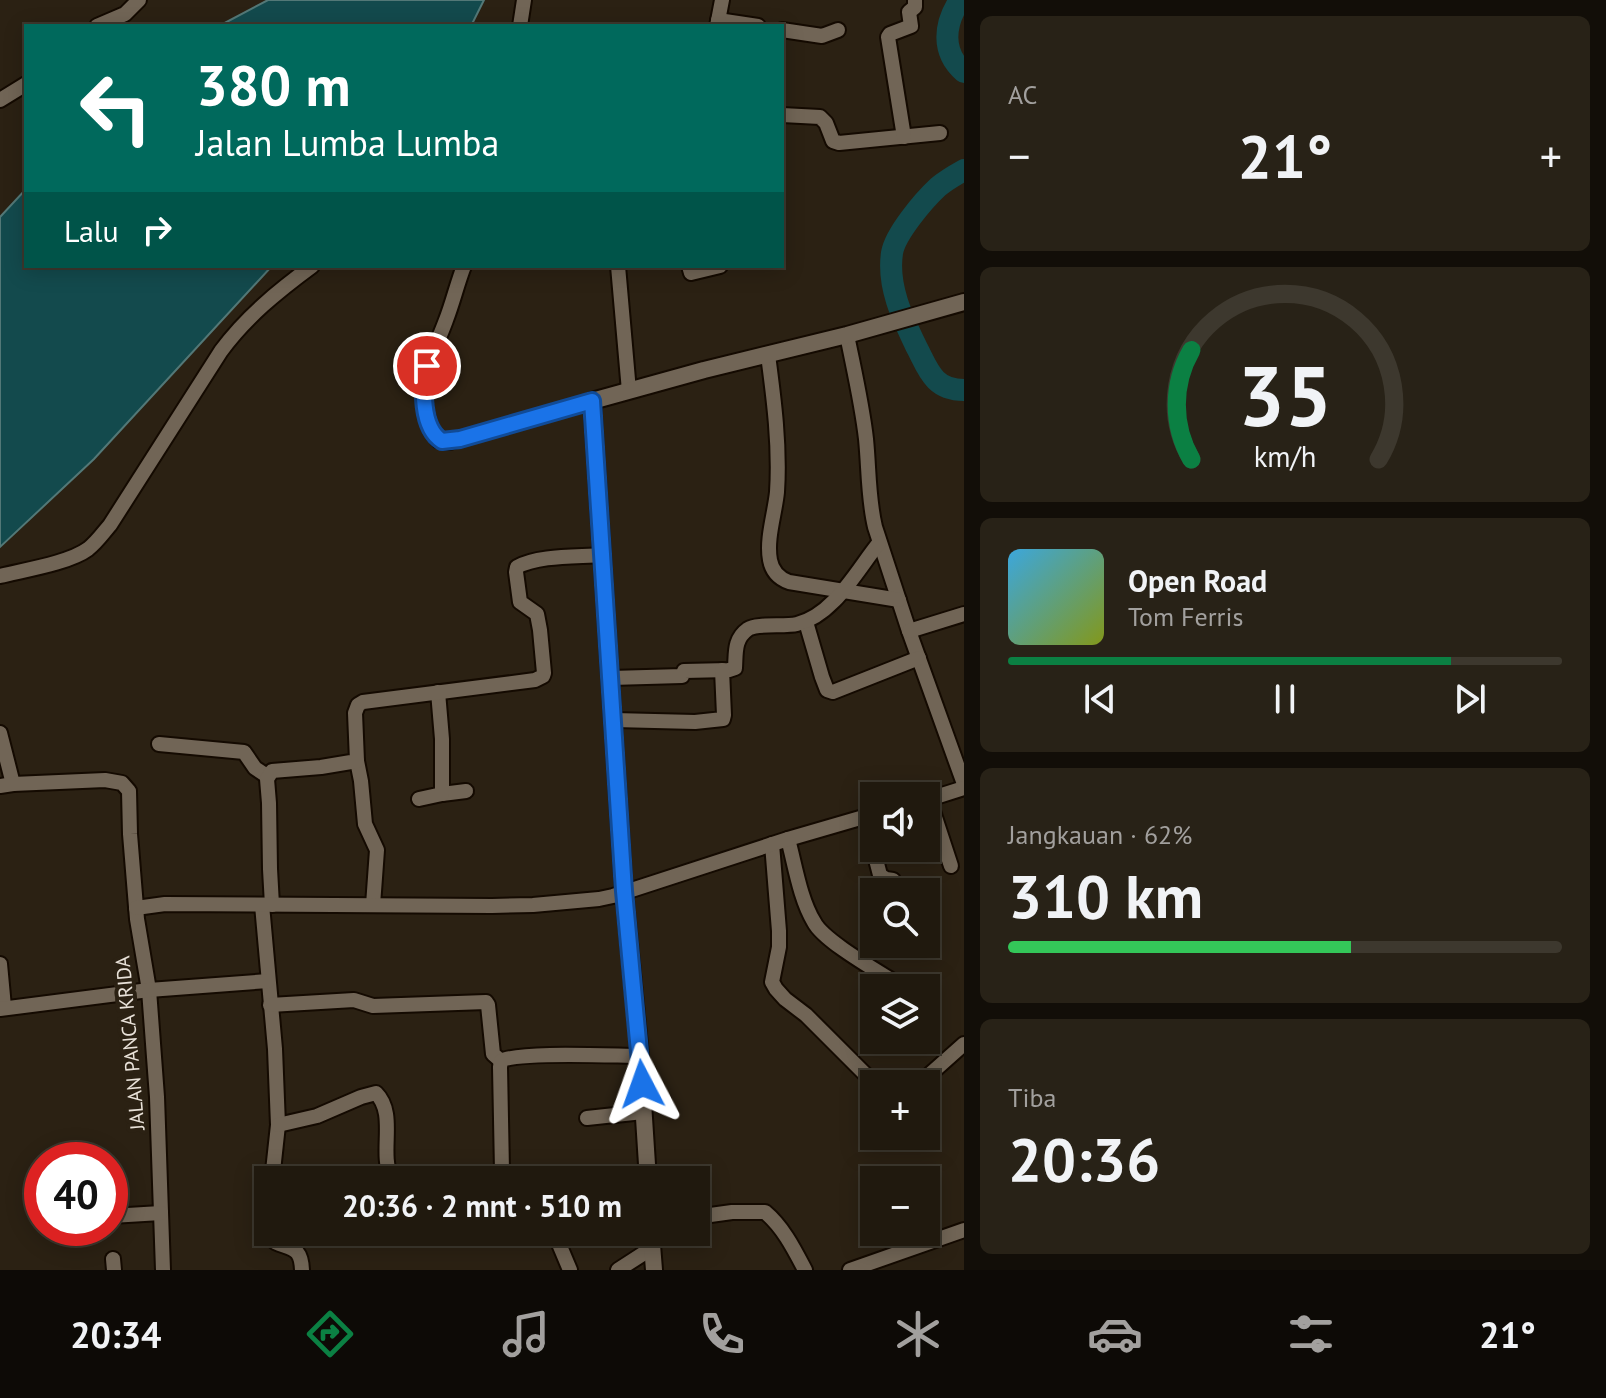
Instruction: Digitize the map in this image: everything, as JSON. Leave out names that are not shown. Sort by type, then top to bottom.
[{"type":"street","points":[[102,24],[125,14],[139,0]]},
{"type":"street","points":[[520,24],[524,0]]},
{"type":"street","points":[[718,23],[722,0]]},
{"type":"street","points":[[904,137],[888,37],[911,26],[909,12],[915,7],[915,0]]},
{"type":"street","points":[[784,30],[822,36],[838,30]]},
{"type":"street","points":[[0,100],[24,85]]},
{"type":"street","points":[[784,115],[820,117],[826,123],[833,141],[839,143],[940,133]]},
{"type":"street","points":[[0,576],[70,558],[89,548],[118,514],[234,332],[309,268]]},
{"type":"street","points":[[463,268],[425,376],[424,397],[430,427],[435,436],[450,442],[704,370],[964,302]]},
{"type":"street","points":[[618,268],[629,391]]},
{"type":"street","points":[[690,268],[691,273],[712,268]]},
{"type":"street","points":[[847,335],[856,372],[866,439],[871,511],[879,543],[964,786],[940,795]]},
{"type":"street","points":[[768,355],[778,433],[777,490],[769,546],[772,568],[781,579],[789,582],[899,600]]},
{"type":"street","points":[[592,401],[624,891],[647,1166]]},
{"type":"street","points":[[611,678],[682,676],[684,671],[735,668],[736,643],[751,627],[785,627],[806,622],[844,592],[879,543]]},
{"type":"street","points":[[373,905],[377,850],[365,824],[357,761],[355,713],[358,705],[372,700],[535,680],[543,676],[537,614],[520,602],[517,567],[548,559],[602,555]]},
{"type":"street","points":[[909,631],[964,614]]},
{"type":"street","points":[[806,622],[827,690],[833,692],[919,658]]},
{"type":"street","points":[[614,720],[695,722],[723,719],[722,670]]},
{"type":"street","points":[[438,692],[442,794]]},
{"type":"street","points":[[0,733],[7,785]]},
{"type":"street","points":[[159,744],[244,752],[255,768],[267,776]]},
{"type":"street","points":[[273,1166],[278,1125],[268,981],[267,776],[272,771],[357,761]]},
{"type":"street","name":"JALAN PANCA KRIDA","points":[[7,785],[105,780],[124,784],[129,791],[136,908],[149,990],[157,1097],[163,1270]]},
{"type":"street","points":[[419,799],[466,791]]},
{"type":"street","points":[[136,908],[165,904],[533,905],[599,899],[860,819]]},
{"type":"street","points":[[940,834],[951,866]]},
{"type":"street","points":[[788,839],[801,890],[814,923],[831,940],[883,974]]},
{"type":"street","points":[[772,844],[779,931],[772,982],[785,999],[806,1015],[861,1070]]},
{"type":"street","points":[[0,964],[2,1008],[149,990],[268,981]]},
{"type":"street","points":[[270,1005],[354,1000],[373,1006],[486,1002],[493,1054],[501,1061]]},
{"type":"street","points":[[935,1070],[964,1044]]},
{"type":"street","points":[[501,1061],[542,1056],[640,1056]]},
{"type":"street","points":[[278,1125],[317,1116],[376,1093],[384,1105],[391,1177],[497,1178],[502,1171],[501,1061]]},
{"type":"street","points":[[587,1118],[643,1112]]},
{"type":"street","points":[[710,1215],[765,1212],[783,1232],[805,1270]]},
{"type":"street","points":[[128,1215],[161,1213]]},
{"type":"street","points":[[850,1270],[964,1230]]},
{"type":"street","points":[[285,1246],[301,1256],[302,1270]]},
{"type":"street","points":[[560,1246],[570,1270]]},
{"type":"street","points":[[618,1270],[645,1246]]},
{"type":"street","points":[[652,1246],[654,1270]]},
{"type":"street","points":[[893,1255],[902,1270]]},
{"type":"water","points":[[268,0],[484,0],[472,24],[223,24]]},
{"type":"water","points":[[24,191],[24,268],[270,268],[94,459],[0,547],[0,217]]},
{"type":"waterway","points":[[960,0],[947,38],[951,56],[964,72]]},
{"type":"waterway","points":[[964,170],[938,187],[911,218],[894,245],[891,266],[897,302],[928,369],[942,385],[964,390]]},
{"type":"route","points":[[427,366],[423,387],[427,413],[430,427],[442,441],[450,442],[592,401],[624,891],[642,1084]]}]
